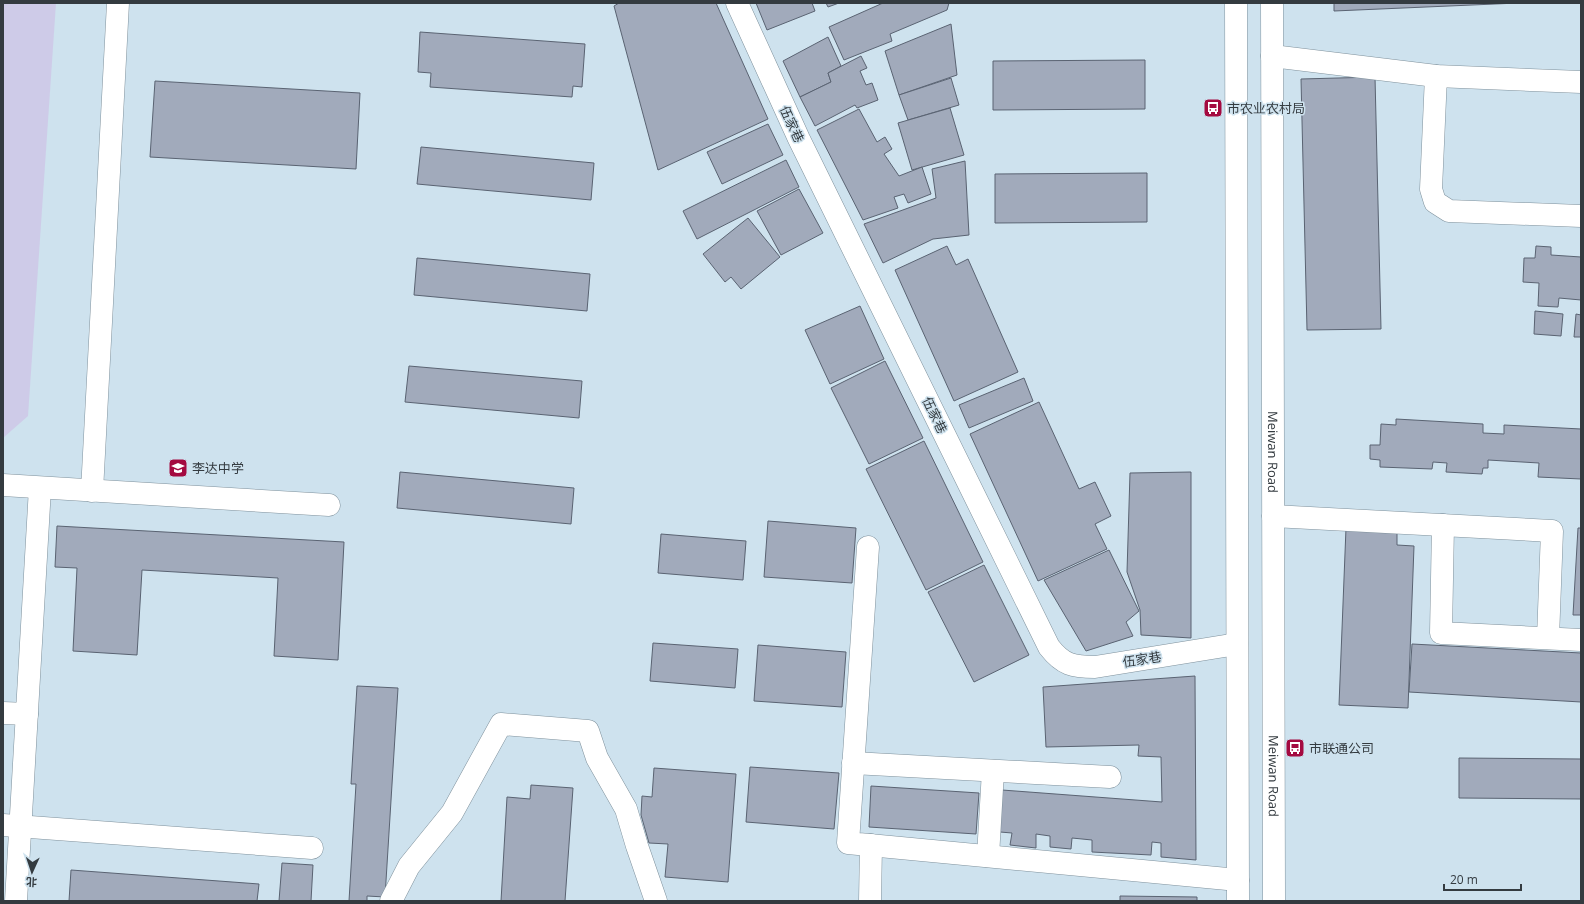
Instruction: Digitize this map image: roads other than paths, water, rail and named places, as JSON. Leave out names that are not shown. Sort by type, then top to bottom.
[{"type":"street","points":[[92,491],[118,3]]},
{"type":"street","name":"伍家巷","points":[[737,3],[799,139],[1052,652],[1056,657],[1068,665],[1095,667],[1238,644]]},
{"type":"street","points":[[1236,3],[1238,901]]},
{"type":"street","name":"Meiwan Road","points":[[1272,3],[1274,901]]},
{"type":"street","points":[[1272,56],[1436,76],[1581,82]]},
{"type":"street","points":[[1436,76],[1431,188],[1435,202],[1449,211],[1581,216]]},
{"type":"street","points":[[3,486],[329,505]]},
{"type":"street","points":[[16,901],[12,825],[27,714],[40,488]]},
{"type":"street","points":[[1273,516],[1552,531],[1548,638]]},
{"type":"street","points":[[1443,525],[1441,633],[1581,640]]},
{"type":"street","points":[[868,547],[848,843],[1238,880]]},
{"type":"street","points":[[3,713],[27,714]]},
{"type":"street","points":[[391,901],[409,866],[452,813],[501,724],[588,731],[597,758],[626,809],[656,901]]},
{"type":"street","points":[[853,763],[1110,777]]},
{"type":"street","points":[[988,856],[993,771]]},
{"type":"street","points":[[12,825],[312,848]]},
{"type":"street","points":[[870,845],[870,901]]},
{"type":"place","name":"市农业农村局","points":[[1213,108]]},
{"type":"place","name":"李达中学","points":[[178,468]]},
{"type":"place","name":"市联通公司","points":[[1295,748]]}]
